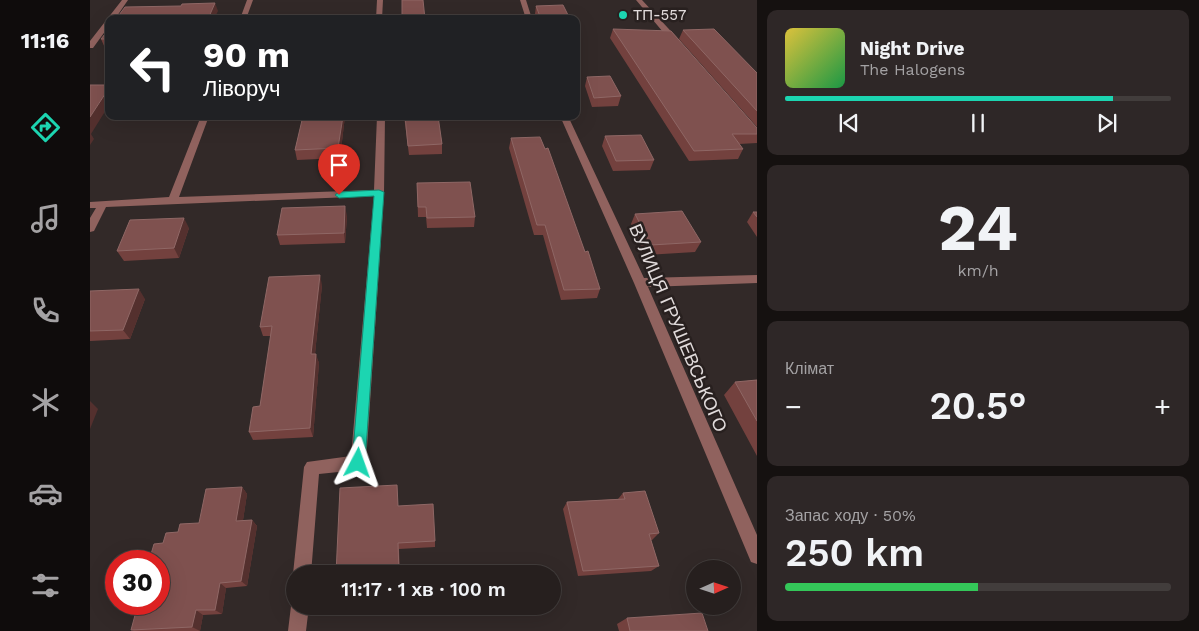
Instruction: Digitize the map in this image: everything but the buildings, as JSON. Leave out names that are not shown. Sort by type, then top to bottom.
[{"type":"street","points":[[114,15],[125,0]]},
{"type":"street","points":[[244,15],[250,0]]},
{"type":"street","points":[[379,15],[380,0]]},
{"type":"street","points":[[523,0],[528,15]]},
{"type":"street","points":[[639,0],[685,53]]},
{"type":"street","points":[[90,46],[105,26]]},
{"type":"street","points":[[173,200],[203,120]]},
{"type":"street","points":[[303,565],[312,467],[358,463],[379,192],[381,120]]},
{"type":"street","name":"ВУЛИЦЯ ГРУШЕВСЬКОГО","points":[[566,120],[640,283],[756,556]]},
{"type":"street","points":[[90,205],[173,200],[280,198],[379,192]]},
{"type":"street","points":[[90,228],[103,204]]},
{"type":"street","points":[[640,283],[756,279]]},
{"type":"street","points":[[297,631],[299,615]]},
{"type":"place","name":"ТП-557","points":[[623,15]]},
{"type":"route","points":[[339,195],[379,192],[358,463]]}]
